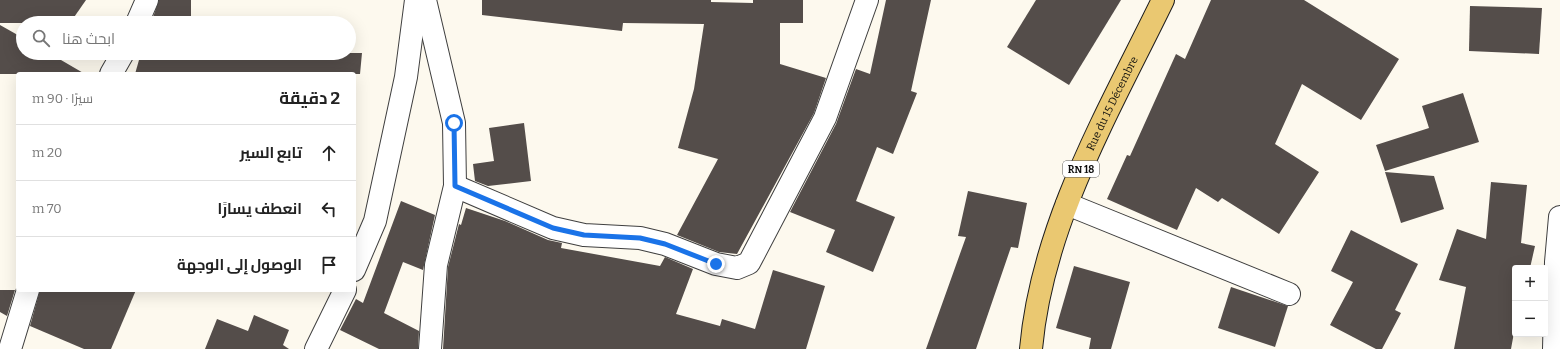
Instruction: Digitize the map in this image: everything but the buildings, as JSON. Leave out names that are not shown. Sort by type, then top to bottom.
[{"type":"main road","name":"Rue du 15 Décembre","points":[[1031,349],[1034,319],[1049,257],[1077,176],[1163,0]]},
{"type":"street","points":[[140,16],[147,0]]},
{"type":"street","points":[[356,265],[375,221],[406,77],[416,0]]},
{"type":"street","points":[[425,0],[454,123],[455,186],[436,265],[430,349]]},
{"type":"street","points":[[455,186],[553,228],[584,235],[640,238],[665,244],[716,264],[738,268],[749,263],[825,118],[867,0]]},
{"type":"street","points":[[112,72],[119,60]]},
{"type":"street","points":[[1067,204],[1289,294]]},
{"type":"street","points":[[1554,349],[1556,262],[1560,217]]},
{"type":"street","points":[[10,349],[27,292]]},
{"type":"street","points":[[316,349],[344,292]]},
{"type":"street","points":[[0,345],[16,328]]},
{"type":"route","points":[[454,123],[455,186],[553,228],[584,235],[640,238],[665,244],[716,264]]}]
